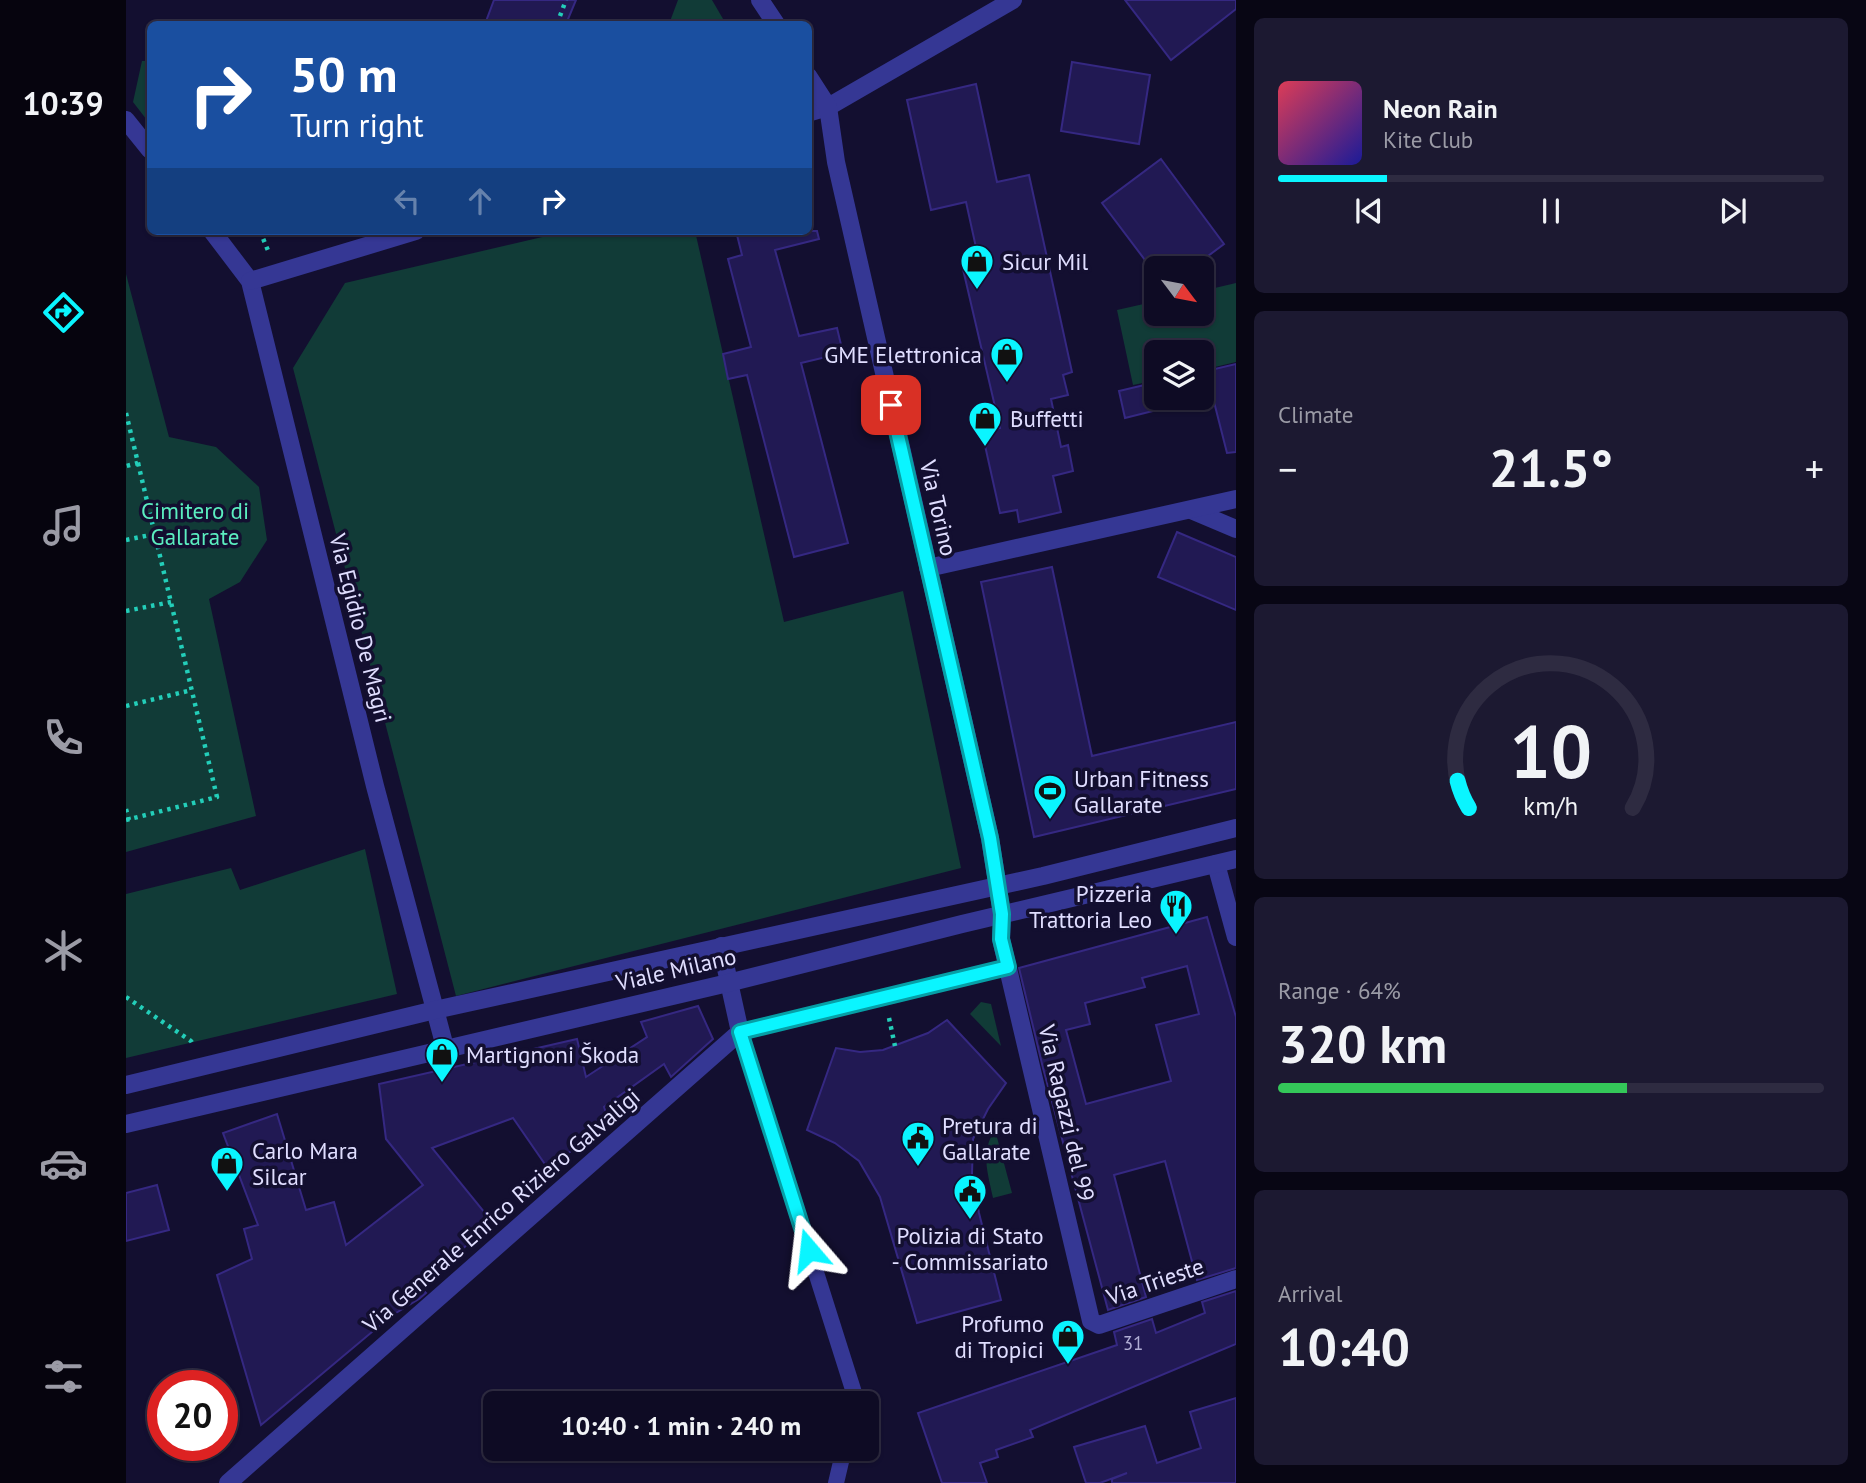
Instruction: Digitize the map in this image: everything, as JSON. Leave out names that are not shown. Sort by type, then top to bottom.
[{"type":"street","points":[[760,0],[774,21]]},
{"type":"street","points":[[812,112],[828,107],[1013,0]]},
{"type":"street","name":"Via Torino","points":[[812,82],[828,107],[836,162],[990,838],[1002,914]]},
{"type":"street","points":[[126,120],[147,146]]},
{"type":"street","name":"Via Egidio De Magri","points":[[215,235],[250,281],[375,786],[445,1047]]},
{"type":"street","points":[[250,281],[403,235]]},
{"type":"street","points":[[928,568],[1236,499]]},
{"type":"street","points":[[1191,510],[1236,529]]},
{"type":"street","name":"Viale Milano","points":[[126,1085],[435,1010],[997,887],[1236,828]]},
{"type":"street","name":"Viale Milano","points":[[126,1124],[445,1047],[728,983],[1236,859]]},
{"type":"street","points":[[1216,864],[1236,937]]},
{"type":"street","name":"Via Ragazzi del 99","points":[[1002,914],[1001,939],[1091,1321]]},
{"type":"street","points":[[721,946],[740,1032]]},
{"type":"street","name":"Via Generale Enrico Riziero Galvaligi","points":[[228,1483],[740,1032]]},
{"type":"street","name":"Via Trieste","points":[[1091,1321],[1099,1325],[1236,1279]]},
{"type":"lane","points":[[853,1391],[740,1032],[1008,967]]},
{"type":"lane","points":[[836,1483],[841,1461]]},
{"type":"path","points":[[558,21],[566,0]]},
{"type":"path","points":[[126,413],[216,797],[127,820],[126,809]]},
{"type":"path","points":[[126,466],[138,463]]},
{"type":"path","points":[[126,540],[155,534]]},
{"type":"path","points":[[126,611],[171,602]]},
{"type":"path","points":[[126,706],[192,690]]},
{"type":"path","points":[[126,997],[191,1041],[204,1067]]},
{"type":"path","points":[[891,1028],[895,1046]]},
{"type":"green space","points":[[678,0],[712,0],[724,21],[670,21]]},
{"type":"green space","points":[[142,61],[147,61],[147,120],[133,102]]},
{"type":"green space","points":[[551,235],[696,235],[784,622],[903,591],[961,868],[456,996],[293,368],[345,283]]},
{"type":"green space","name":"Cimitero di Gallarate","points":[[126,274],[169,437],[216,447],[259,487],[267,540],[240,582],[209,599],[256,816],[126,852]]},
{"type":"green space","points":[[1236,283],[1236,362],[1214,367],[1214,340],[1144,340],[1144,383],[1133,385],[1117,310],[1144,304],[1144,326],[1214,326],[1214,288]]},
{"type":"green space","points":[[365,849],[397,994],[126,1058],[126,894],[231,868],[240,890]]},
{"type":"green space","points":[[981,1002],[991,1004],[1001,1046],[970,1014]]},
{"type":"green space","points":[[995,1130],[1012,1193],[993,1198],[986,1155]]},
{"type":"building","points":[[494,0],[576,0],[567,21],[486,21]]},
{"type":"building","points":[[1125,0],[1236,0],[1236,9],[1171,60]]},
{"type":"building","points":[[1072,62],[1150,75],[1139,144],[1061,131]]},
{"type":"building","points":[[976,84],[997,182],[1029,175],[1072,372],[1063,375],[1068,395],[1051,399],[1061,447],[1068,445],[1073,471],[1053,476],[1061,512],[1019,522],[1017,510],[1000,513],[982,432],[1000,428],[962,265],[979,261],[966,202],[931,210],[907,100]]},
{"type":"building","points":[[1161,159],[1224,244],[1208,256],[1144,256],[1144,259],[1102,203]]},
{"type":"building","points":[[812,231],[817,231],[819,239],[775,250],[799,336],[837,328],[843,353],[801,363],[848,543],[794,557],[747,375],[728,379],[723,354],[751,347],[728,259],[742,255],[737,235],[812,235]]},
{"type":"building","points":[[1236,364],[1236,452],[1227,453],[1214,402],[1214,369]]},
{"type":"building","points":[[1144,385],[1144,410],[1157,410],[1125,418],[1119,391]]},
{"type":"building","points":[[1177,532],[1236,557],[1236,610],[1158,577]]},
{"type":"building","points":[[1052,567],[1092,756],[1236,722],[1236,789],[1034,837],[981,582]]},
{"type":"building","points":[[1207,917],[1236,1017],[1236,1268],[1197,1280],[1165,1161],[1114,1175],[1146,1297],[1108,1310],[1019,968]],"holes":[[[1187,966],[1199,1014],[1156,1025],[1171,1081],[1086,1104],[1066,1030],[1090,1024],[1085,1003],[1145,987],[1142,978]]]},
{"type":"building","points":[[698,1006],[713,1039],[671,1077],[664,1064],[604,1107],[608,1119],[549,1170],[513,1118],[432,1148],[494,1224],[417,1284],[426,1293],[391,1316],[261,1425],[217,1275],[252,1259],[244,1229],[258,1225],[223,1133],[277,1114],[306,1210],[334,1202],[346,1245],[423,1185],[386,1139],[379,1084],[577,1039],[586,1077],[647,1037],[641,1022]]},
{"type":"building","name":"Pretura di Gallarate","points":[[947,1020],[1006,1083],[988,1109],[973,1139],[972,1174],[1001,1300],[917,1323],[880,1197],[859,1161],[835,1143],[807,1130],[836,1048],[860,1052],[883,1050],[928,1033]]},
{"type":"building","points":[[157,1185],[169,1230],[126,1241],[126,1193]]},
{"type":"building","points":[[1236,1291],[1236,1344],[1030,1430],[1033,1437],[996,1450],[998,1457],[980,1463],[987,1483],[942,1483],[918,1413],[1117,1345],[1114,1332],[1152,1319],[1156,1333],[1205,1313],[1202,1302]]},
{"type":"building","points":[[1236,1398],[1236,1483],[1112,1483],[1112,1479],[1127,1473],[1100,1483],[1086,1483],[1074,1447],[1145,1426],[1157,1463],[1201,1448],[1190,1412]]},
{"type":"place","name":"Sicur Mil","points":[[977,291]]},
{"type":"place","name":"GME Elettronica","points":[[1007,384]]},
{"type":"place","name":"Buffetti","points":[[985,448]]},
{"type":"place","name":"Urban Fitness Gallarate","points":[[1050,821]]},
{"type":"place","name":"Pizzeria Trattoria Leo","points":[[1176,936]]},
{"type":"place","name":"Martignoni Škoda","points":[[442,1084]]},
{"type":"place","name":"Pretura di Gallarate","points":[[918,1168]]},
{"type":"place","name":"Carlo Mara Silcar","points":[[227,1193]]},
{"type":"place","name":"Polizia di Stato - Commissariato","points":[[970,1221]]},
{"type":"place","name":"Profumo di Tropici","points":[[1068,1366]]},
{"type":"route","points":[[809,1250],[740,1032],[1008,967],[1001,939],[1002,914],[990,838],[891,405]]}]
